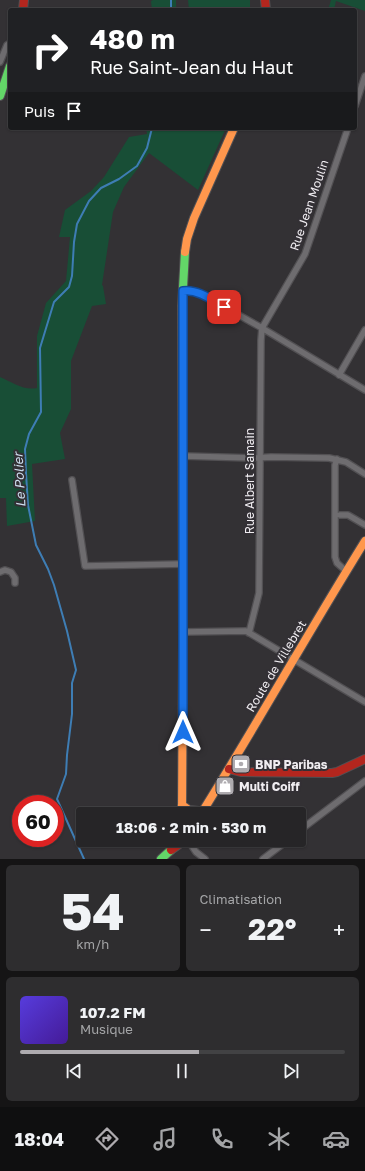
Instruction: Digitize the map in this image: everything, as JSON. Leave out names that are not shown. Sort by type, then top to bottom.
[{"type":"main road","points":[[0,96],[8,72]]},
{"type":"main road","points":[[185,807],[182,805],[184,259],[187,239],[194,218],[233,130]]},
{"type":"main road","name":"Route de Villebret","points":[[204,807],[229,769],[365,541]]},
{"type":"main road","points":[[229,769],[241,772],[332,773],[365,759]]},
{"type":"main road","points":[[161,859],[176,847]]},
{"type":"street","points":[[0,62],[8,44]]},
{"type":"street","points":[[357,100],[365,76]]},
{"type":"street","name":"Rue Jean Moulin","points":[[262,328],[305,254],[347,130]]},
{"type":"street","points":[[183,291],[188,290],[201,294],[262,328],[365,390]]},
{"type":"street","name":"Rue Albert Samain","points":[[249,633],[259,593],[262,328]]},
{"type":"street","points":[[339,375],[365,330]]},
{"type":"street","points":[[183,456],[337,459],[346,462],[365,474]]},
{"type":"street","points":[[337,459],[335,465],[335,557],[337,563],[346,571]]},
{"type":"street","points":[[72,480],[85,566],[183,564]]},
{"type":"street","points":[[340,515],[348,515],[365,525]]},
{"type":"street","points":[[0,572],[5,570],[11,572],[15,578],[15,583]]},
{"type":"street","points":[[183,632],[246,631],[365,702]]},
{"type":"street","points":[[306,826],[365,782]]},
{"type":"street","points":[[192,847],[205,859]]},
{"type":"street","points":[[263,859],[279,847]]},
{"type":"green space","points":[[176,0],[176,8],[152,8],[151,1]]},
{"type":"green space","points":[[188,0],[250,0],[250,8],[189,8]]},
{"type":"green space","points":[[331,0],[365,0],[365,11],[336,1],[334,8],[329,8]]},
{"type":"green space","points":[[146,130],[225,130],[198,190],[149,153],[124,187],[113,212],[102,285],[106,304],[92,306],[71,361],[71,409],[60,433],[65,459],[32,464],[35,521],[7,526],[6,498],[0,498],[0,377],[23,387],[32,389],[37,388],[37,336],[46,303],[66,281],[70,237],[59,237],[65,210],[91,191],[104,177],[129,137],[147,134]]},
{"type":"waterway","name":"Le Polier","points":[[171,0],[171,8]]},
{"type":"waterway","name":"Le Polier","points":[[84,859],[57,799],[66,774],[72,714],[72,683],[76,670],[54,585],[36,545],[28,505],[25,449],[29,434],[41,412],[40,348],[54,302],[69,287],[72,276],[74,242],[77,224],[89,201],[101,188],[119,179],[137,166],[147,148],[152,130]]},
{"type":"traffic: fast","points":[[0,96],[8,72]]},
{"type":"traffic: fast","points":[[183,643],[182,306],[185,252]]},
{"type":"traffic: fast","points":[[161,859],[173,847]]},
{"type":"traffic: slow","points":[[185,252],[187,239],[194,218],[233,130]]},
{"type":"traffic: slow","points":[[205,807],[365,541]]},
{"type":"traffic: slow","points":[[182,807],[183,643]]},
{"type":"traffic: jam","points":[[23,8],[24,0]]},
{"type":"traffic: jam","points":[[265,0],[266,8]]},
{"type":"traffic: jam","points":[[229,769],[241,772],[332,773],[365,759]]},
{"type":"traffic: jam","points":[[171,850],[175,847]]},
{"type":"place","name":"BNP Paribas","points":[[241,764]]},
{"type":"place","name":"Multi Coiff","points":[[225,786]]},
{"type":"route","points":[[183,732],[183,291],[188,290],[201,294],[224,307]]}]
